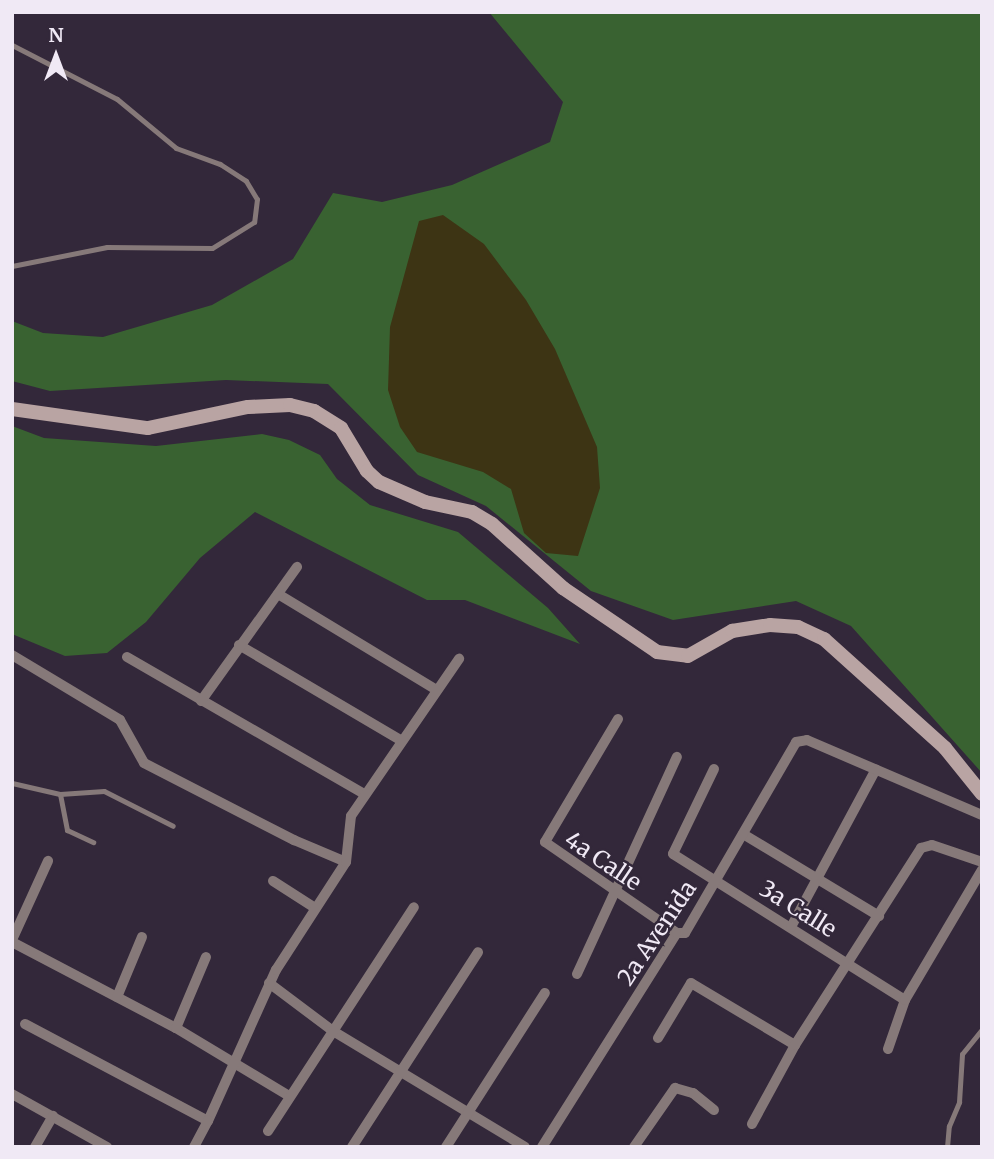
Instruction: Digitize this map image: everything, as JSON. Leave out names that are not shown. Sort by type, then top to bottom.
[{"type":"main road","points":[[12,409],[148,428],[248,407],[290,405],[314,411],[341,428],[367,471],[379,482],[425,502],[472,513],[492,524],[563,588],[657,652],[688,656],[732,631],[770,625],[798,627],[824,639],[945,748],[982,794]]},
{"type":"street","points":[[201,701],[297,567]]},
{"type":"street","points":[[278,594],[435,690]]},
{"type":"street","points":[[239,645],[400,740]]},
{"type":"street","points":[[12,655],[127,727],[135,754],[144,763],[282,834],[346,862]]},
{"type":"street","points":[[127,657],[364,794]]},
{"type":"street","points":[[194,1147],[269,983],[346,862],[348,827],[364,794],[435,690],[460,659]]},
{"type":"street","name":"4a Calle","points":[[618,719],[545,842],[677,933]]},
{"type":"street","name":"2a Avenida","points":[[542,1147],[677,933],[685,933],[801,740],[876,769]]},
{"type":"street","points":[[577,974],[677,757]]},
{"type":"street","name":"3a Calle","points":[[714,769],[671,851],[905,1000]]},
{"type":"street","points":[[791,927],[876,769],[982,815]]},
{"type":"street","points":[[743,834],[879,916]]},
{"type":"street","points":[[752,1124],[795,1045],[925,845],[982,862]]},
{"type":"street","points":[[48,861],[12,941],[235,1061],[289,1096]]},
{"type":"street","points":[[888,1049],[905,1000],[982,870]]},
{"type":"street","points":[[273,881],[315,908]]},
{"type":"street","points":[[268,1131],[414,907]]},
{"type":"street","points":[[117,997],[142,937]]},
{"type":"street","points":[[352,1147],[478,953]]},
{"type":"street","points":[[176,1028],[206,957]]},
{"type":"street","points":[[269,983],[333,1031],[525,1147]]},
{"type":"street","points":[[658,1038],[691,984],[795,1045]]},
{"type":"street","points":[[446,1147],[545,993]]},
{"type":"street","points":[[24,1024],[208,1121]]},
{"type":"street","points":[[634,1147],[675,1088],[693,1093],[714,1110]]},
{"type":"street","points":[[12,1094],[107,1147]]},
{"type":"street","points":[[35,1147],[53,1116]]},
{"type":"lane","points":[[12,45],[117,99],[176,148],[219,164],[246,181],[257,199],[254,222],[212,248],[107,247],[12,267]]},
{"type":"lane","points":[[12,783],[60,794],[104,791],[173,826]]},
{"type":"lane","points":[[60,794],[67,830],[93,842]]},
{"type":"lane","points":[[947,1147],[948,1126],[959,1102],[962,1054],[982,1029]]},
{"type":"green space","points":[[489,12],[982,12],[982,773],[851,626],[796,601],[673,620],[591,591],[486,506],[418,475],[328,384],[226,380],[50,391],[12,381],[12,321],[43,333],[103,337],[212,305],[293,259],[333,193],[382,202],[452,185],[550,142],[563,102]]},
{"type":"green space","points":[[12,426],[44,438],[156,446],[262,434],[289,440],[320,455],[337,479],[370,505],[458,532],[548,608],[580,644],[465,600],[427,600],[255,512],[200,558],[146,622],[107,653],[65,656],[12,634]]},
{"type":"sand","points":[[443,215],[484,244],[526,300],[555,349],[597,447],[600,488],[578,556],[546,553],[524,533],[511,489],[483,472],[417,452],[400,427],[388,390],[390,327],[419,221]]}]
